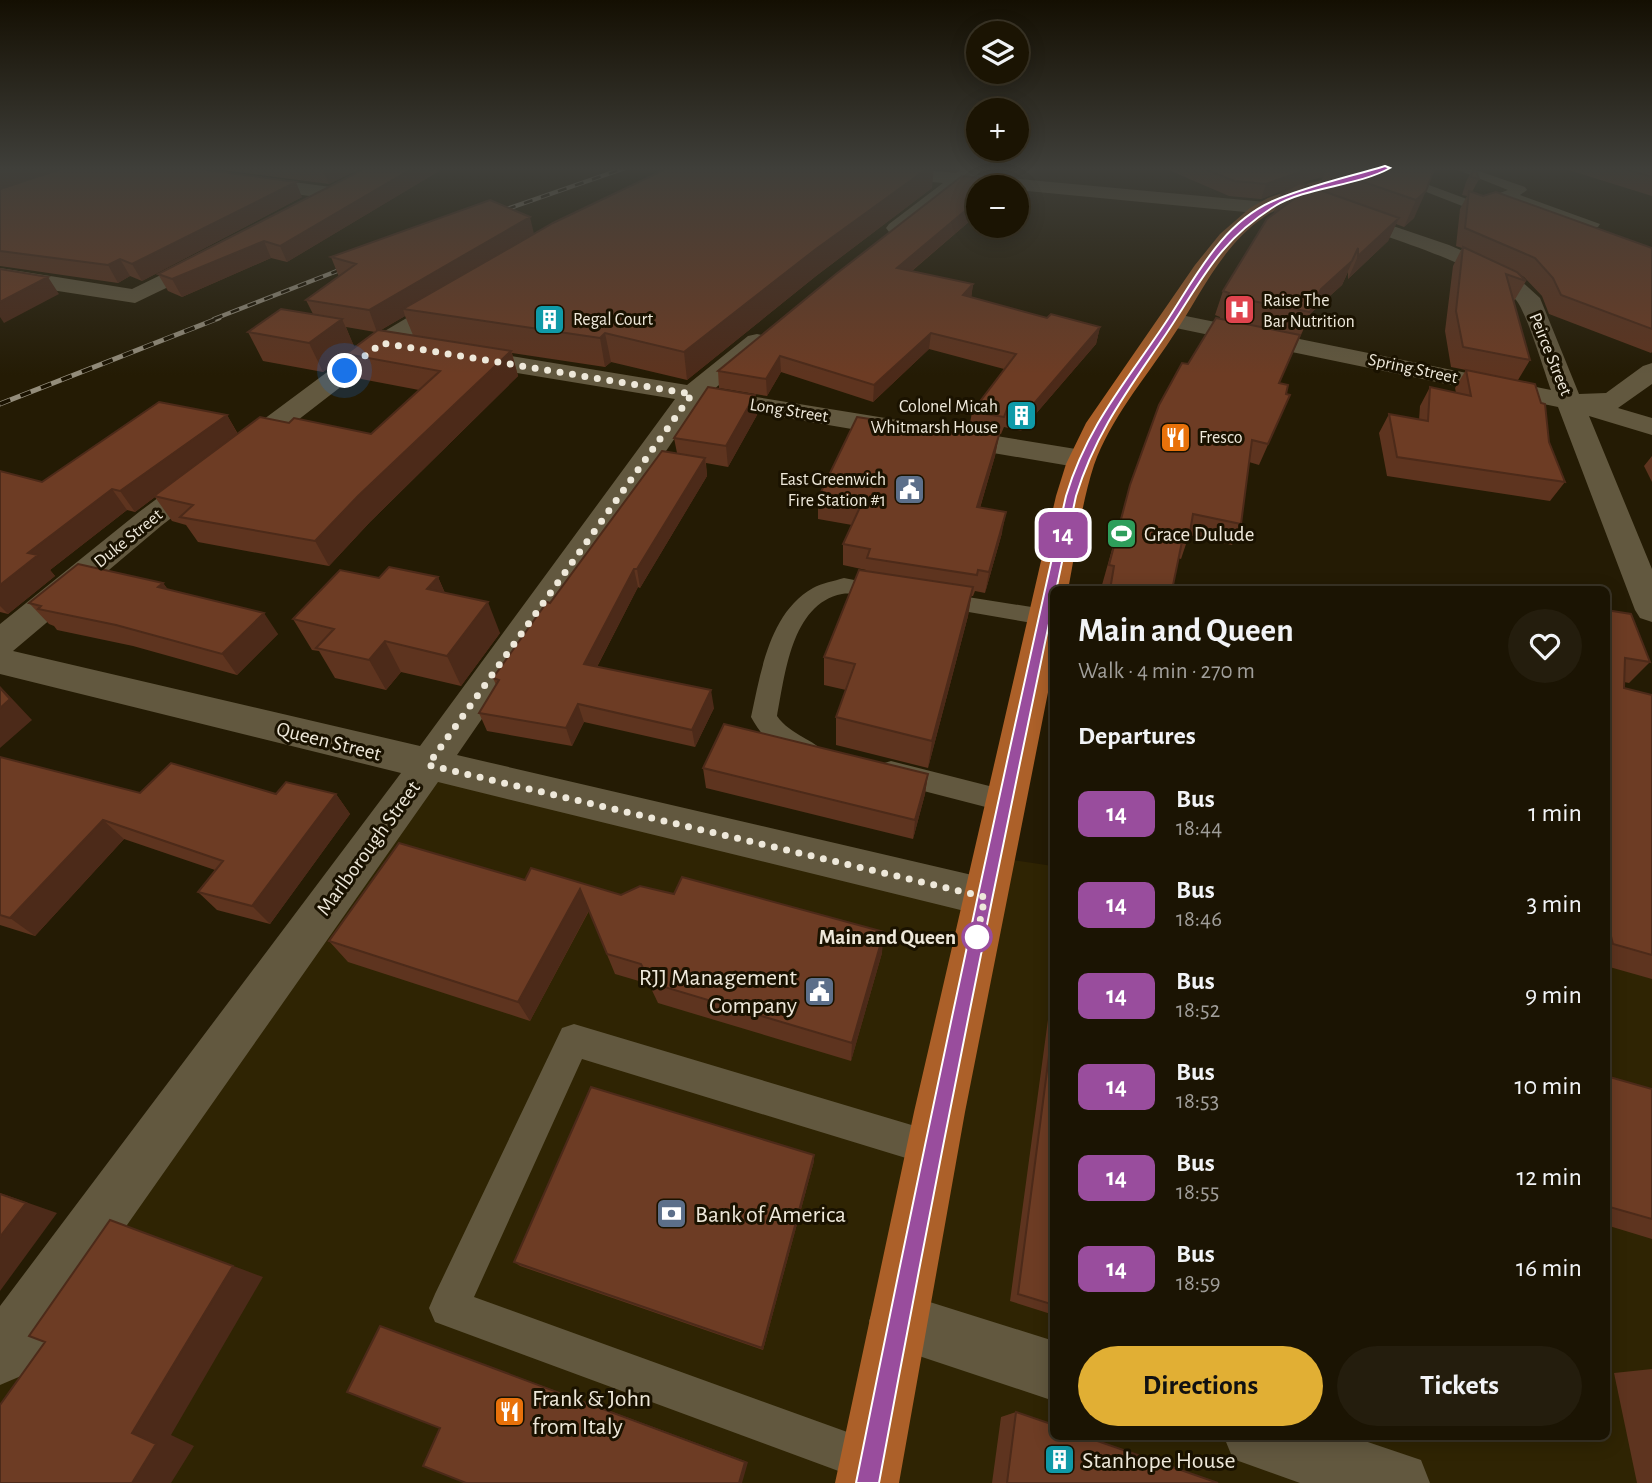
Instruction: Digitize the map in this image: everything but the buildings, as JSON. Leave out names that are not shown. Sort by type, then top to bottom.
[{"type":"main road","points":[[1052,586],[1071,496],[1082,459],[1099,426],[1195,280],[1223,242],[1230,237]]},
{"type":"main road","points":[[869,1472],[932,1148],[1050,598]]},
{"type":"street","points":[[878,242],[884,237]]},
{"type":"street","name":"Peirce Street","points":[[1393,237],[1469,261],[1515,284],[1528,298],[1652,610]]},
{"type":"street","points":[[0,275],[135,296],[228,249]]},
{"type":"street","name":"Duke Street","points":[[0,643],[150,519],[382,343],[480,284]]},
{"type":"street","name":"Spring Street","points":[[1171,320],[1571,402],[1652,427]]},
{"type":"street","name":"Marlborough Street","points":[[0,1355],[428,765],[692,394],[772,328]]},
{"type":"street","name":"Long Street","points":[[349,337],[1082,459]]},
{"type":"street","points":[[1571,402],[1613,401],[1652,371]]},
{"type":"street","name":"Queen Street","points":[[0,661],[985,897]]},
{"type":"street","points":[[898,1321],[1050,1370]]},
{"type":"street","points":[[1264,1440],[1398,1483]]},
{"type":"lane","points":[[834,758],[794,747],[773,734],[764,717],[778,651],[796,616],[817,594],[844,586],[1050,598]]},
{"type":"lane","points":[[874,768],[1005,801]]},
{"type":"lane","points":[[869,1472],[449,1308],[574,1040],[932,1148]]},
{"type":"shaded area","points":[[1610,699],[1652,707],[1652,1483],[0,1483],[0,1364],[426,773],[981,885],[1000,858],[1050,866],[1050,1440],[1610,1440]]},
{"type":"railway","points":[[214,319],[355,264]]},
{"type":"railway","points":[[0,404],[219,318]]},
{"type":"bus line","name":"14","points":[[1051,586],[1082,459],[1099,426],[1195,280],[1228,237]]},
{"type":"bus line","name":"14","points":[[867,1483],[932,1148],[1050,591]]},
{"type":"place","name":"Raise The Bar Nutrition","points":[[1240,310]]},
{"type":"place","name":"Regal Court","points":[[550,319]]},
{"type":"place","name":"Colonel Micah Whitmarsh House","points":[[1021,416]]},
{"type":"place","name":"Fresco","points":[[1176,437]]},
{"type":"place","name":"East Greenwich Fire Station #1","points":[[909,489]]},
{"type":"place","name":"Grace Dulude","points":[[1121,534]]},
{"type":"place","name":"Main and Queen","points":[[977,937]]},
{"type":"place","name":"RJJ Management Company","points":[[820,991]]},
{"type":"place","name":"Bank of America","points":[[672,1214]]},
{"type":"place","name":"Frank & John from Italy","points":[[509,1412]]},
{"type":"place","name":"Stanhope House","points":[[1059,1460]]},
{"type":"route","points":[[345,371],[382,343],[692,394],[428,765],[985,897],[976,940],[977,937]]}]
